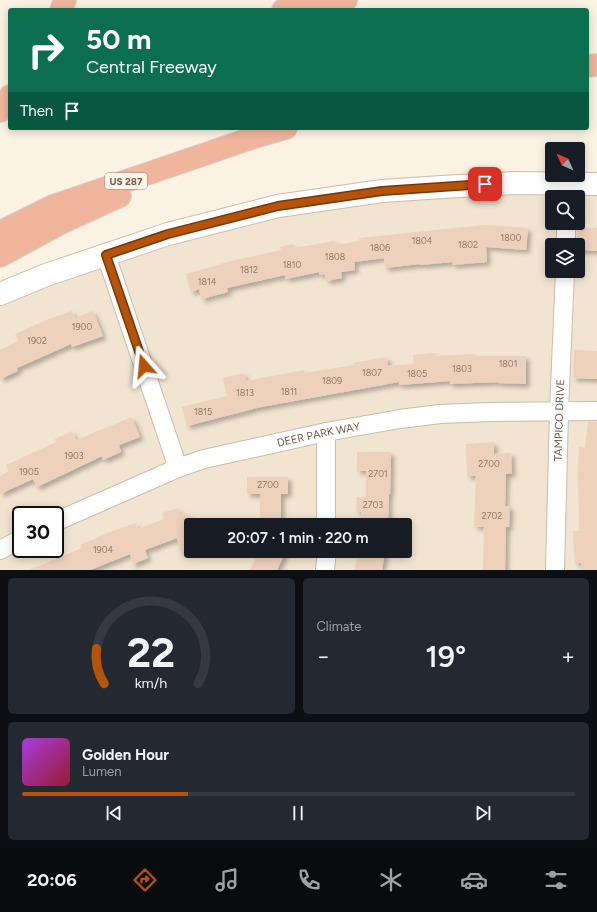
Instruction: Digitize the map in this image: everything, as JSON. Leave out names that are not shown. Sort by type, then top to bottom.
[{"type":"highway","points":[[296,8],[346,0]]},
{"type":"highway","points":[[0,111],[8,99]]},
{"type":"highway","name":"US 287","points":[[0,232],[53,206],[279,130]]},
{"type":"highway","points":[[0,256],[63,222],[255,137]]},
{"type":"main road","points":[[0,294],[46,275],[168,234],[278,206],[382,191],[514,182],[566,190],[597,184]]},
{"type":"street","points":[[106,255],[178,468]]},
{"type":"street","name":"TAMPICO DRIVE","points":[[556,570],[559,411],[565,278]]},
{"type":"street","name":"DEER PARK WAY","points":[[64,518],[178,468],[204,459],[237,450],[326,432],[400,419],[440,414],[597,411]]},
{"type":"street","points":[[326,432],[326,518]]},
{"type":"street","points":[[0,550],[12,544]]},
{"type":"street","points":[[325,570],[326,558]]},
{"type":"shaded area","points":[[545,193],[545,230],[585,230],[585,193],[597,193],[597,570],[0,570],[0,303],[82,269],[270,216],[438,194]]},
{"type":"building","points":[[485,225],[528,228],[526,250],[486,247],[487,262],[453,265],[452,262],[385,268],[384,258],[354,262],[355,270],[341,272],[342,278],[326,281],[325,274],[320,275],[319,272],[286,279],[285,275],[227,288],[228,292],[202,299],[199,289],[191,292],[186,274],[235,260],[281,250],[280,247],[293,244],[294,248],[335,241],[335,245],[360,241],[359,238]]},
{"type":"building","points":[[585,228],[597,228],[597,251],[585,250],[585,238],[577,238],[578,230],[585,230]]},
{"type":"building","points":[[72,311],[75,318],[93,311],[103,336],[72,347],[71,344],[17,368],[18,371],[0,379],[0,350],[19,341],[15,334],[46,320]]},
{"type":"building","points":[[574,350],[597,351],[597,379],[573,378]]},
{"type":"building","points":[[435,353],[435,356],[474,354],[474,356],[526,356],[526,384],[498,382],[450,384],[450,381],[399,385],[399,382],[261,407],[187,426],[182,407],[227,396],[223,378],[244,373],[246,381],[304,370],[304,373],[354,365],[353,363],[387,357],[388,366],[414,364],[413,355]]},
{"type":"building","points":[[132,417],[140,437],[119,445],[121,452],[103,460],[102,456],[37,487],[33,479],[0,494],[0,476],[9,471],[6,465],[56,442],[55,439],[72,431],[76,440]]},
{"type":"building","points":[[588,422],[597,422],[597,570],[581,570],[581,563],[575,563],[573,531],[579,531],[579,447],[585,448]]},
{"type":"building","points":[[494,442],[494,454],[511,453],[512,474],[506,474],[505,506],[510,506],[509,527],[506,527],[505,570],[483,570],[484,527],[474,526],[476,476],[467,476],[466,444]]},
{"type":"building","points":[[357,452],[391,452],[388,518],[361,518],[361,512],[356,511],[357,497],[366,497],[366,471],[357,471]]},
{"type":"building","points":[[247,477],[288,477],[288,494],[281,494],[281,518],[260,518],[260,494],[247,494]]},
{"type":"building","points":[[178,508],[180,514],[184,513],[186,517],[191,515],[191,518],[184,518],[184,551],[181,552],[177,538],[145,550],[148,558],[133,564],[130,554],[90,570],[29,570],[58,558],[64,558],[64,555],[82,548],[80,545],[115,530],[136,523],[138,529],[164,519],[162,513]]},
{"type":"building","points":[[256,558],[283,558],[277,570],[250,570]]},
{"type":"building","points":[[357,558],[384,558],[382,570],[355,570]]},
{"type":"route","points":[[144,366],[106,255],[168,234],[278,206],[382,191],[485,184]]}]
